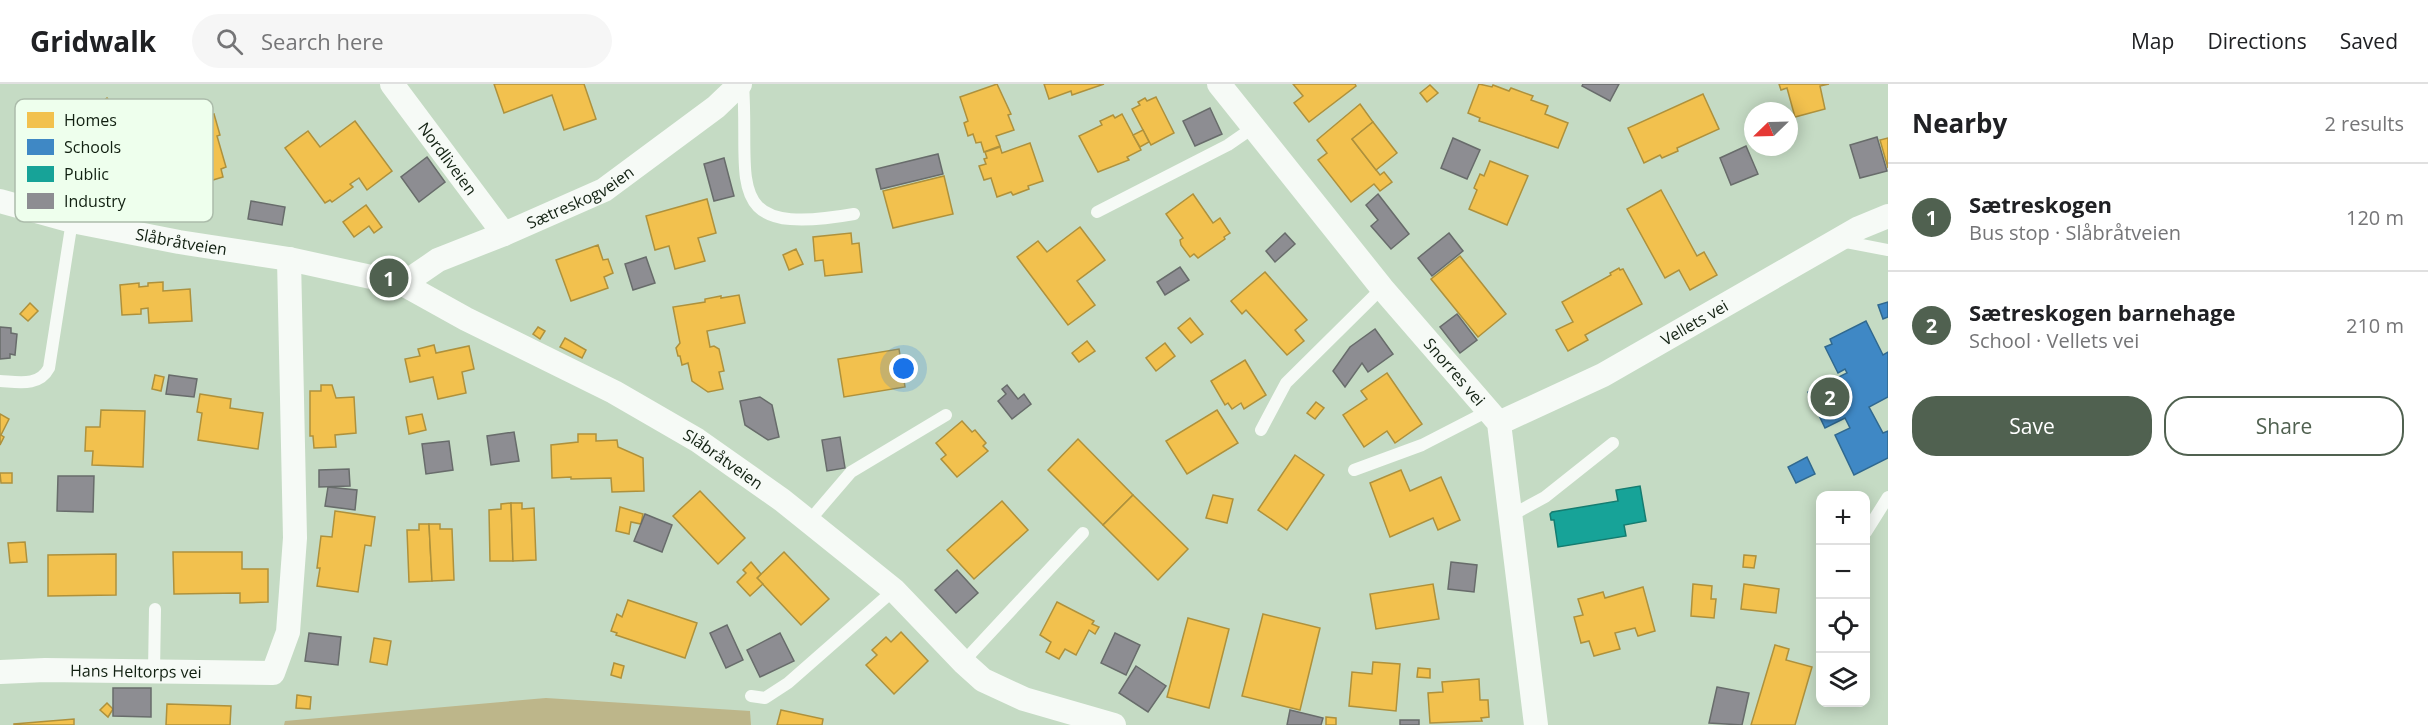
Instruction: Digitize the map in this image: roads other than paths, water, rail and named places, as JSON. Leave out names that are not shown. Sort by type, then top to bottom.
[{"type":"street","name":"Nordliveien","points":[[392,84],[504,234]]},
{"type":"street","name":"Sætreskogveien","points":[[404,284],[438,260],[604,190],[716,107],[741,84]]},
{"type":"street","name":"Snorres vei","points":[[1219,84],[1382,288],[1493,417]]},
{"type":"street","name":"Slåbråtveien","points":[[0,201],[15,205]]},
{"type":"street","name":"Vellets vei","points":[[1493,417],[1603,375],[1859,228],[1888,216]]},
{"type":"street","name":"Slåbråtveien","points":[[77,222],[179,242],[290,259],[404,284],[466,319],[614,392],[698,440],[809,521],[894,590],[983,680],[1024,699],[1114,725]]},
{"type":"street","name":"Hans Heltorps vei","points":[[0,672],[45,670],[273,673],[288,632],[295,538],[290,259]]},
{"type":"street","points":[[1493,417],[1510,516],[1536,725]]},
{"type":"lane","points":[[741,84],[744,171],[746,186],[756,207],[771,216],[792,220],[822,219],[854,214]]},
{"type":"lane","points":[[1097,212],[1228,145],[1254,127]]},
{"type":"lane","points":[[0,381],[31,382],[39,379],[49,368],[72,222]]},
{"type":"lane","points":[[1837,241],[1888,250]]},
{"type":"lane","points":[[1261,430],[1286,383],[1382,288]]},
{"type":"lane","points":[[809,521],[820,505],[851,472],[946,415]]},
{"type":"lane","points":[[1354,470],[1493,417]]},
{"type":"lane","points":[[1510,516],[1545,497],[1613,443]]},
{"type":"lane","points":[[1870,525],[1888,497]]},
{"type":"lane","points":[[963,662],[1083,533]]},
{"type":"lane","points":[[751,696],[765,698],[776,693],[894,590]]},
{"type":"lane","points":[[154,672],[155,609]]},
{"type":"place","name":"Sætreskogen","points":[[389,278]]},
{"type":"place","name":"Sætreskogen barnehage","points":[[1830,397]]}]
